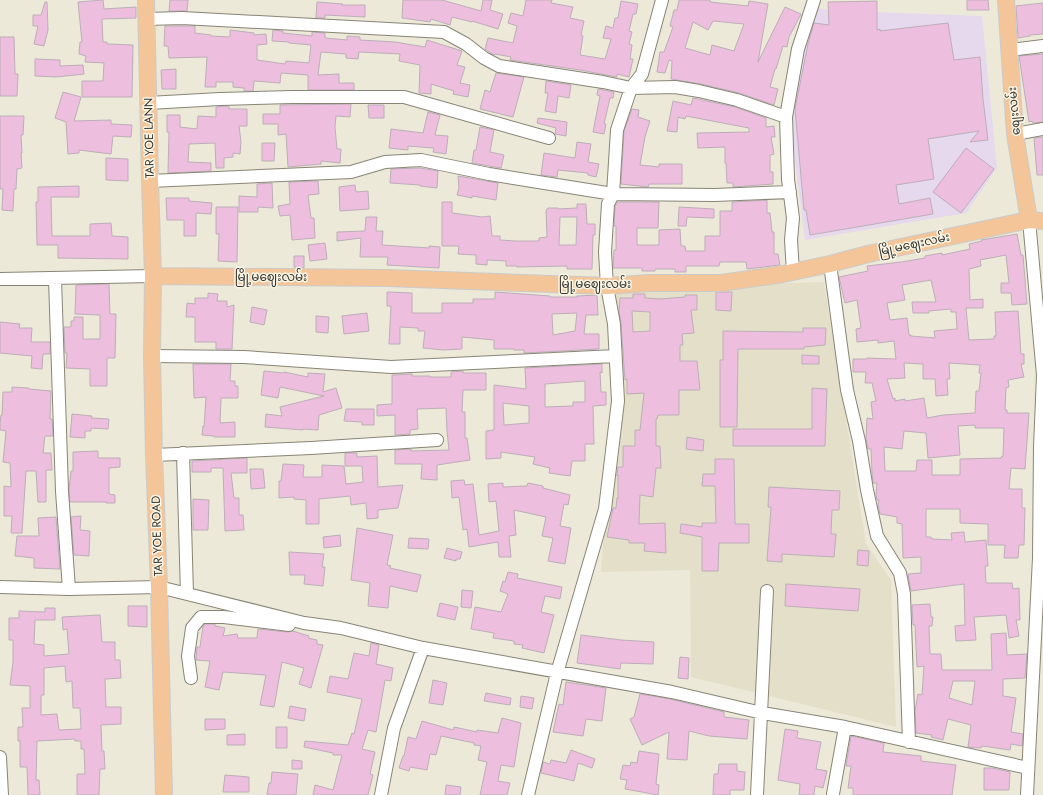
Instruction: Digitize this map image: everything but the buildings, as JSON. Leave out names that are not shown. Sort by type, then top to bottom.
[{"type":"main road","name":"TAR YOE LANN","points":[[146,0],[153,276]]},
{"type":"main road","name":"စျေးလမ်း","points":[[1006,0],[1015,134],[1036,221]]},
{"type":"main road","name":"မြို့မဈေးလမ်း","points":[[153,276],[387,278],[607,286],[649,284],[721,284],[793,272],[868,254],[1036,221],[1043,212]]},
{"type":"main road","name":"TAR YOE ROAD","points":[[153,276],[152,356],[154,455],[164,795]]},
{"type":"street","points":[[528,795],[557,673],[604,509],[618,401],[614,324],[607,286],[605,252],[608,204],[613,194],[617,130],[631,88],[642,74],[662,0]]},
{"type":"street","points":[[793,272],[791,240],[793,218],[788,179],[786,117],[798,49],[814,0]]},
{"type":"street","points":[[146,19],[182,18],[444,32],[466,44],[484,58],[499,66],[603,82],[631,88],[675,87],[699,91],[737,100],[786,117]]},
{"type":"street","points":[[1009,50],[1043,46]]},
{"type":"street","points":[[148,103],[228,98],[404,97],[549,138]]},
{"type":"street","points":[[1015,134],[1043,129]]},
{"type":"street","points":[[150,182],[352,172],[385,162],[421,160],[489,174],[613,194],[715,196],[790,192]]},
{"type":"street","points":[[1027,795],[1028,768],[1038,677],[1040,447],[1043,375],[1036,221]]},
{"type":"street","points":[[830,264],[847,390],[859,441],[867,490],[877,536],[900,573],[904,594],[909,742]]},
{"type":"street","points":[[0,279],[153,276]]},
{"type":"street","points":[[55,279],[62,492],[69,589]]},
{"type":"street","points":[[152,356],[244,357],[391,367],[615,356]]},
{"type":"street","points":[[154,455],[437,440]]},
{"type":"street","points":[[183,453],[187,594]]},
{"type":"street","points":[[0,587],[69,589],[159,587],[300,622],[341,628],[423,648],[557,673],[672,692],[762,713],[845,727],[1028,768]]},
{"type":"street","points":[[757,795],[767,591]]},
{"type":"street","points":[[191,678],[188,656],[192,628],[201,617],[224,617],[289,626],[300,622]]},
{"type":"street","points":[[381,795],[394,728],[423,648]]},
{"type":"street","points":[[833,794],[845,727]]},
{"type":"street","points":[[0,757],[2,795]]},
{"type":"shaded area","points":[[816,8],[840,12],[982,16],[997,168],[966,213],[805,240],[791,129],[789,78]]},
{"type":"shaded area","points":[[824,282],[866,544],[891,580],[896,727],[691,677],[690,570],[601,572],[616,366],[616,288]]}]
